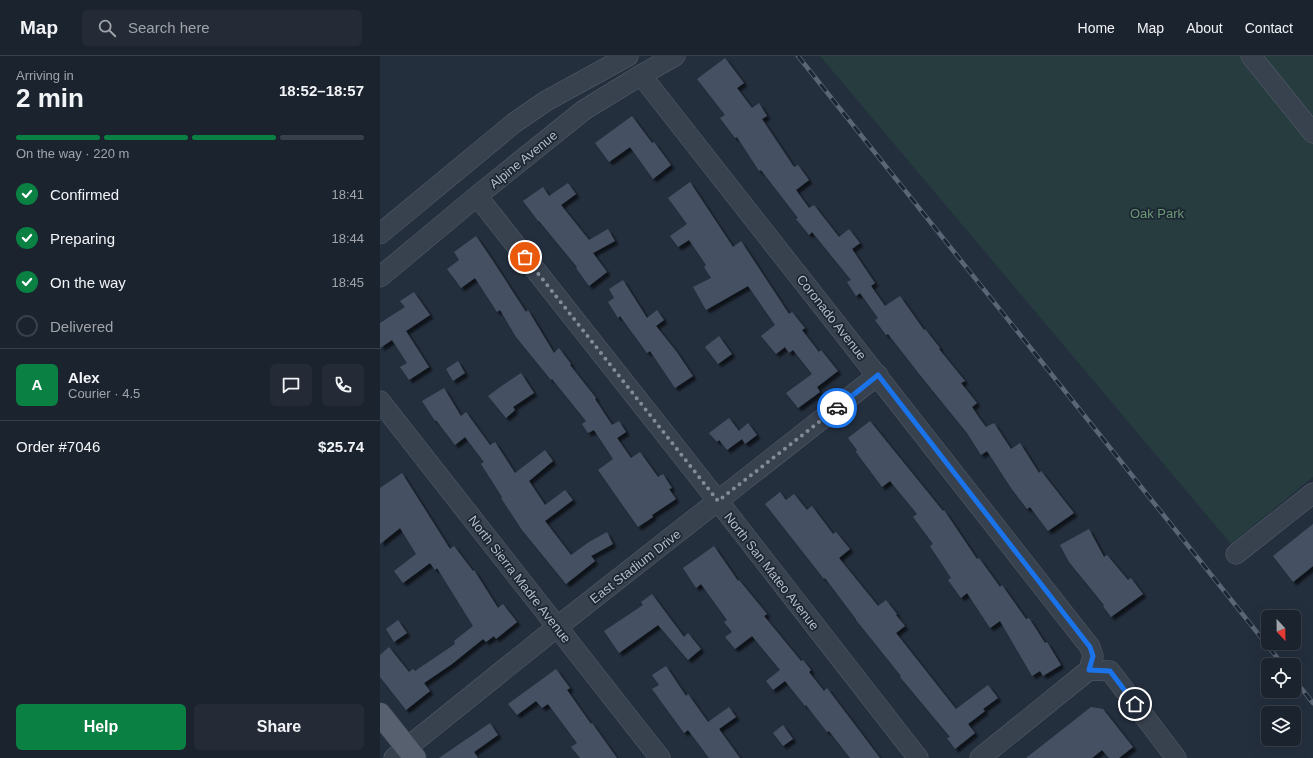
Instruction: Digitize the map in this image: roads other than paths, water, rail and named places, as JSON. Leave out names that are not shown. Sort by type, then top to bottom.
[{"type":"main road","points":[[380,714],[405,754]]},
{"type":"street","points":[[380,234],[514,123],[546,101],[628,56]]},
{"type":"street","name":"Alpine Avenue","points":[[380,276],[584,110],[675,56]]},
{"type":"street","points":[[1251,56],[1313,132]]},
{"type":"street","name":"Coronado Avenue","points":[[641,75],[1090,647],[1093,656],[1089,670]]},
{"type":"street","name":"North San Mateo Avenue","points":[[477,196],[718,501],[918,758]]},
{"type":"street","name":"East Stadium Drive","points":[[405,754],[557,627],[878,375]]},
{"type":"street","name":"North Sierra Madre Avenue","points":[[380,401],[660,758]]},
{"type":"street","points":[[1236,554],[1313,493]]},
{"type":"street","points":[[980,758],[1089,670],[1110,671],[1176,758]]},
{"type":"railway","points":[[798,56],[1277,658]]},
{"type":"railway","points":[[1301,688],[1313,703]]},
{"type":"park label","name":"Oak Park","points":[[1157,213]]}]
